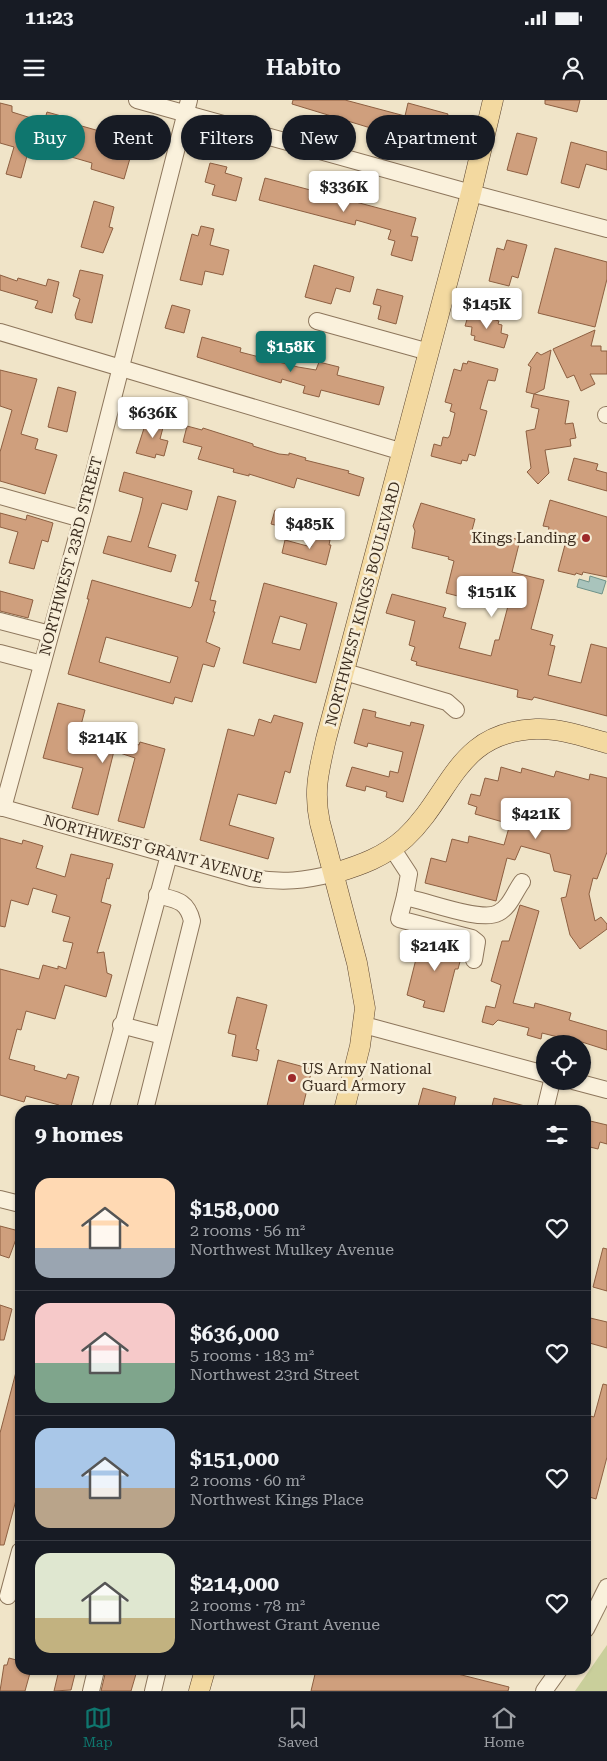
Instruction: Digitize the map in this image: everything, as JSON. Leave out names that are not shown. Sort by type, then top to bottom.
[{"type":"main road","name":"NORTHWEST KINGS BOULEVARD","points":[[345,1105],[364,1025],[363,993],[315,802],[316,789],[326,739],[471,194],[493,100]]},
{"type":"main road","name":"NORTHWEST GRANT AVENUE","points":[[334,874],[370,862],[404,839],[426,814],[456,768],[484,744],[515,731],[537,728],[607,743]]},
{"type":"main road","points":[[199,1691],[203,1675]]},
{"type":"street","points":[[137,100],[187,107],[471,194],[607,229]]},
{"type":"street","name":"NORTHWEST 23RD STREET","points":[[2,808],[82,519],[187,107]]},
{"type":"street","points":[[317,322],[429,352]]},
{"type":"street","points":[[0,332],[403,452]]},
{"type":"street","points":[[0,496],[82,519]]},
{"type":"street","points":[[0,621],[50,634]]},
{"type":"street","points":[[0,653],[42,664]]},
{"type":"street","points":[[345,672],[447,702],[456,710]]},
{"type":"street","name":"NORTHWEST GRANT AVENUE","points":[[2,808],[251,878],[274,881],[303,881],[334,874]]},
{"type":"street","points":[[392,848],[409,874],[399,918],[472,938],[478,942],[474,960]]},
{"type":"street","points":[[101,1105],[169,855]]},
{"type":"street","points":[[405,896],[482,916],[498,914],[511,901],[522,882]]},
{"type":"street","points":[[146,1105],[192,921],[189,909],[179,901],[157,895]]},
{"type":"street","points":[[122,1025],[163,1036]]},
{"type":"street","points":[[364,1025],[536,1072]]},
{"type":"street","points":[[591,1086],[607,1090]]},
{"type":"street","points":[[546,1105],[550,1090]]},
{"type":"street","points":[[0,1198],[15,1202]]},
{"type":"street","points":[[9,1596],[15,1571]]},
{"type":"street","points":[[597,1610],[607,1587]]},
{"type":"street","points":[[91,1691],[95,1675]]},
{"type":"street","points":[[153,1691],[157,1675]]},
{"type":"street","points":[[544,1691],[555,1675]]},
{"type":"green space","points":[[607,1645],[607,1691],[575,1691],[586,1675],[591,1675],[591,1668]]},
{"type":"water","points":[[590,576],[606,581],[602,594],[577,587],[579,579],[589,582]]},
{"type":"building","points":[[293,100],[345,100],[401,115],[366,115],[366,127],[356,124],[356,115],[328,115],[292,104]]},
{"type":"building","points":[[545,100],[580,100],[577,112],[545,104]]},
{"type":"building","points":[[0,103],[12,106],[12,112],[22,115],[15,115],[15,160],[26,160],[21,178],[6,174],[14,147],[0,143]]},
{"type":"building","points":[[408,103],[448,115],[405,115]]},
{"type":"building","points":[[47,112],[58,115],[46,115]]},
{"type":"building","points":[[85,127],[95,130],[95,160],[130,160],[124,179],[91,169],[92,163],[82,160],[85,160]]},
{"type":"building","points":[[517,133],[537,138],[527,175],[507,170]]},
{"type":"building","points":[[571,142],[607,152],[607,170],[586,164],[579,188],[561,183]]},
{"type":"building","points":[[210,163],[227,167],[225,173],[242,178],[236,201],[212,195],[215,185],[205,182]]},
{"type":"building","points":[[265,178],[416,218],[411,236],[418,237],[412,261],[391,255],[395,241],[388,239],[391,230],[356,220],[355,225],[259,200]]},
{"type":"building","points":[[94,201],[114,207],[109,227],[113,228],[103,253],[81,247]]},
{"type":"building","points":[[201,226],[214,229],[210,245],[229,250],[223,275],[205,271],[202,285],[180,280],[192,234],[198,236]]},
{"type":"building","points":[[507,240],[527,245],[518,278],[512,276],[509,286],[489,281],[497,248],[504,250]]},
{"type":"building","points":[[555,248],[607,262],[607,279],[595,327],[538,313]]},
{"type":"building","points":[[314,265],[354,277],[350,292],[336,288],[331,304],[305,297]]},
{"type":"building","points":[[80,270],[103,275],[92,323],[76,319],[75,315],[80,299],[73,296]]},
{"type":"building","points":[[0,275],[17,281],[18,278],[46,286],[48,279],[59,282],[52,313],[35,308],[38,301],[0,290]]},
{"type":"building","points":[[377,289],[403,296],[396,324],[378,319],[381,306],[373,304]]},
{"type":"building","points":[[172,305],[190,310],[184,333],[165,328]]},
{"type":"building","points":[[469,313],[499,321],[498,324],[502,325],[501,333],[508,335],[504,348],[474,340],[475,336],[471,335],[472,327],[465,326]]},
{"type":"building","points":[[595,330],[591,346],[601,346],[601,351],[607,351],[607,374],[590,374],[595,384],[581,391],[574,375],[567,378],[553,349]]},
{"type":"building","points":[[202,337],[241,348],[240,352],[298,367],[316,370],[319,362],[339,367],[337,375],[384,387],[379,405],[321,390],[319,397],[303,393],[305,386],[282,379],[281,383],[197,357]]},
{"type":"building","points":[[551,350],[544,389],[534,394],[526,392],[531,367],[528,365],[537,352],[541,355]]},
{"type":"building","points":[[468,361],[498,369],[495,381],[488,380],[480,409],[487,411],[475,456],[469,454],[467,461],[462,460],[461,464],[431,456],[434,444],[441,446],[443,437],[448,438],[450,435],[455,413],[450,411],[452,404],[445,402],[454,369],[461,371],[463,363],[467,364]]},
{"type":"building","points":[[0,370],[37,379],[21,434],[38,439],[35,449],[57,455],[45,494],[0,481],[0,452],[12,410],[0,406]]},
{"type":"building","points":[[58,387],[76,392],[67,432],[48,427]]},
{"type":"building","points":[[534,394],[569,401],[565,424],[573,423],[576,438],[570,439],[571,446],[545,450],[549,473],[538,484],[527,472],[531,468],[526,431],[535,429],[539,409],[531,407]]},
{"type":"building","points":[[148,416],[165,420],[160,439],[168,441],[164,456],[156,454],[155,458],[136,453]]},
{"type":"building","points":[[187,426],[202,430],[203,428],[279,454],[289,455],[289,453],[306,458],[305,460],[349,471],[348,473],[364,478],[359,496],[297,478],[294,488],[249,474],[249,476],[233,472],[234,469],[198,459],[202,447],[183,442]]},
{"type":"building","points":[[574,458],[598,464],[596,470],[607,473],[607,491],[568,480]]},
{"type":"building","points":[[124,472],[192,491],[187,510],[162,503],[148,547],[176,555],[171,572],[103,553],[108,536],[131,542],[140,511],[143,498],[119,491]]},
{"type":"building","points":[[218,496],[236,501],[210,600],[216,601],[213,612],[215,612],[206,642],[220,648],[214,667],[203,664],[192,702],[175,697],[173,704],[68,674],[89,599],[87,599],[92,580],[190,608],[199,582],[195,581]],"holes":[[[106,637],[178,657],[170,683],[99,662]]]},
{"type":"building","name":"Kings Landing","points":[[550,500],[607,517],[607,577],[583,572],[582,575],[576,573],[575,575],[558,571],[566,541],[547,536],[549,527],[543,526]]},
{"type":"building","points":[[421,503],[475,519],[471,534],[502,542],[504,536],[520,540],[512,572],[544,580],[531,629],[553,635],[550,645],[555,646],[548,675],[581,683],[591,644],[607,648],[607,716],[534,697],[532,700],[517,697],[518,690],[416,665],[417,662],[411,660],[415,647],[409,645],[415,621],[386,613],[392,594],[446,608],[443,617],[466,623],[459,648],[491,656],[495,640],[499,640],[508,606],[485,601],[485,603],[446,593],[454,561],[448,559],[449,557],[412,548],[415,531],[413,526]]},
{"type":"building","points":[[275,510],[290,514],[286,528],[271,524]]},
{"type":"building","points":[[0,513],[26,520],[27,515],[53,523],[48,542],[42,540],[34,569],[9,563],[18,532],[0,527]]},
{"type":"building","points":[[316,536],[330,540],[329,545],[331,545],[326,565],[282,553],[285,540],[311,547]]},
{"type":"building","points":[[264,583],[337,603],[316,683],[243,663]],"holes":[[[280,616],[307,624],[300,650],[272,643]]]},
{"type":"building","points":[[0,591],[33,600],[28,618],[0,611]]},
{"type":"building","points":[[58,703],[85,710],[81,725],[119,735],[118,738],[139,745],[140,742],[165,749],[144,828],[118,821],[135,758],[114,751],[98,815],[72,808],[83,768],[43,758]]},
{"type":"building","points":[[363,709],[376,712],[375,717],[410,726],[411,722],[424,725],[403,802],[386,797],[387,792],[366,786],[365,791],[346,786],[352,767],[389,777],[390,771],[398,773],[403,752],[368,743],[367,747],[354,743]]},
{"type":"building","points":[[274,715],[303,723],[290,773],[285,771],[276,804],[238,794],[229,825],[274,838],[268,859],[200,840],[228,729],[254,736],[259,719],[271,723]]},
{"type":"building","points":[[501,767],[521,773],[522,768],[554,777],[556,771],[589,780],[590,774],[607,778],[607,852],[597,879],[593,878],[589,894],[595,921],[601,917],[607,924],[607,929],[580,949],[570,935],[561,898],[566,897],[571,875],[554,871],[550,854],[521,846],[515,860],[507,858],[496,901],[425,883],[431,858],[446,862],[452,839],[468,843],[469,836],[504,845],[510,824],[475,814],[477,807],[468,804],[471,794],[480,796],[485,778],[498,781]]},
{"type":"building","points":[[0,838],[22,844],[23,840],[43,846],[36,868],[65,877],[71,854],[113,864],[109,879],[107,878],[101,902],[111,905],[97,953],[104,952],[107,973],[112,975],[106,997],[65,985],[55,1019],[26,1011],[21,1030],[17,1029],[9,1059],[35,1066],[34,1070],[66,1079],[68,1074],[79,1077],[71,1105],[59,1105],[26,1096],[24,1102],[0,1095],[0,969],[39,979],[43,965],[58,969],[58,966],[66,969],[73,943],[63,941],[70,917],[52,912],[57,895],[33,888],[28,905],[11,900],[5,927],[0,926]]},
{"type":"building","points":[[520,905],[539,911],[513,1003],[534,1008],[535,1003],[571,1013],[569,1020],[607,1031],[607,1050],[591,1045],[591,1035],[550,1035],[542,1033],[542,1035],[536,1035],[536,1038],[527,1035],[529,1028],[498,1020],[493,1025],[482,1022],[486,1006],[495,1008],[501,985],[491,981],[502,941],[509,941]]},
{"type":"building","points":[[422,935],[464,947],[458,969],[455,969],[444,1012],[423,1007],[425,1001],[407,995]]},
{"type":"building","points":[[237,997],[267,1005],[256,1049],[259,1050],[257,1061],[232,1056],[236,1035],[228,1033]]},
{"type":"building","name":"US Army National Guard Armory","points":[[278,1060],[312,1069],[303,1105],[267,1105]]},
{"type":"building","points":[[423,1088],[456,1097],[454,1105],[418,1105]]},
{"type":"building","points":[[494,1098],[521,1105],[492,1105]]},
{"type":"building","points":[[591,1121],[607,1125],[607,1144],[600,1142],[598,1149],[591,1147]]},
{"type":"building","points":[[0,1226],[15,1230],[15,1242],[9,1258],[0,1255]]},
{"type":"building","points":[[603,1248],[607,1249],[607,1291],[593,1287]]},
{"type":"building","points":[[0,1305],[12,1309],[4,1340],[0,1340]]},
{"type":"building","points":[[591,1318],[607,1322],[607,1348],[591,1343]]},
{"type":"building","points":[[15,1376],[15,1504],[4,1545],[0,1545],[0,1433]]},
{"type":"building","points":[[603,1384],[607,1385],[607,1457],[596,1499],[591,1498],[591,1416],[594,1417]]},
{"type":"building","points":[[9,1658],[15,1660],[15,1675],[29,1675],[25,1691],[0,1691],[4,1665],[7,1665]]},
{"type":"building","points":[[58,1675],[75,1675],[71,1690],[54,1691]]},
{"type":"building","points":[[105,1675],[136,1675],[131,1691],[101,1691]]},
{"type":"building","points":[[315,1675],[462,1675],[509,1687],[508,1691],[311,1691]]},
{"type":"place","name":"Kings Landing","points":[[586,538]]},
{"type":"place","name":"US Army National Guard Armory","points":[[292,1078]]}]
